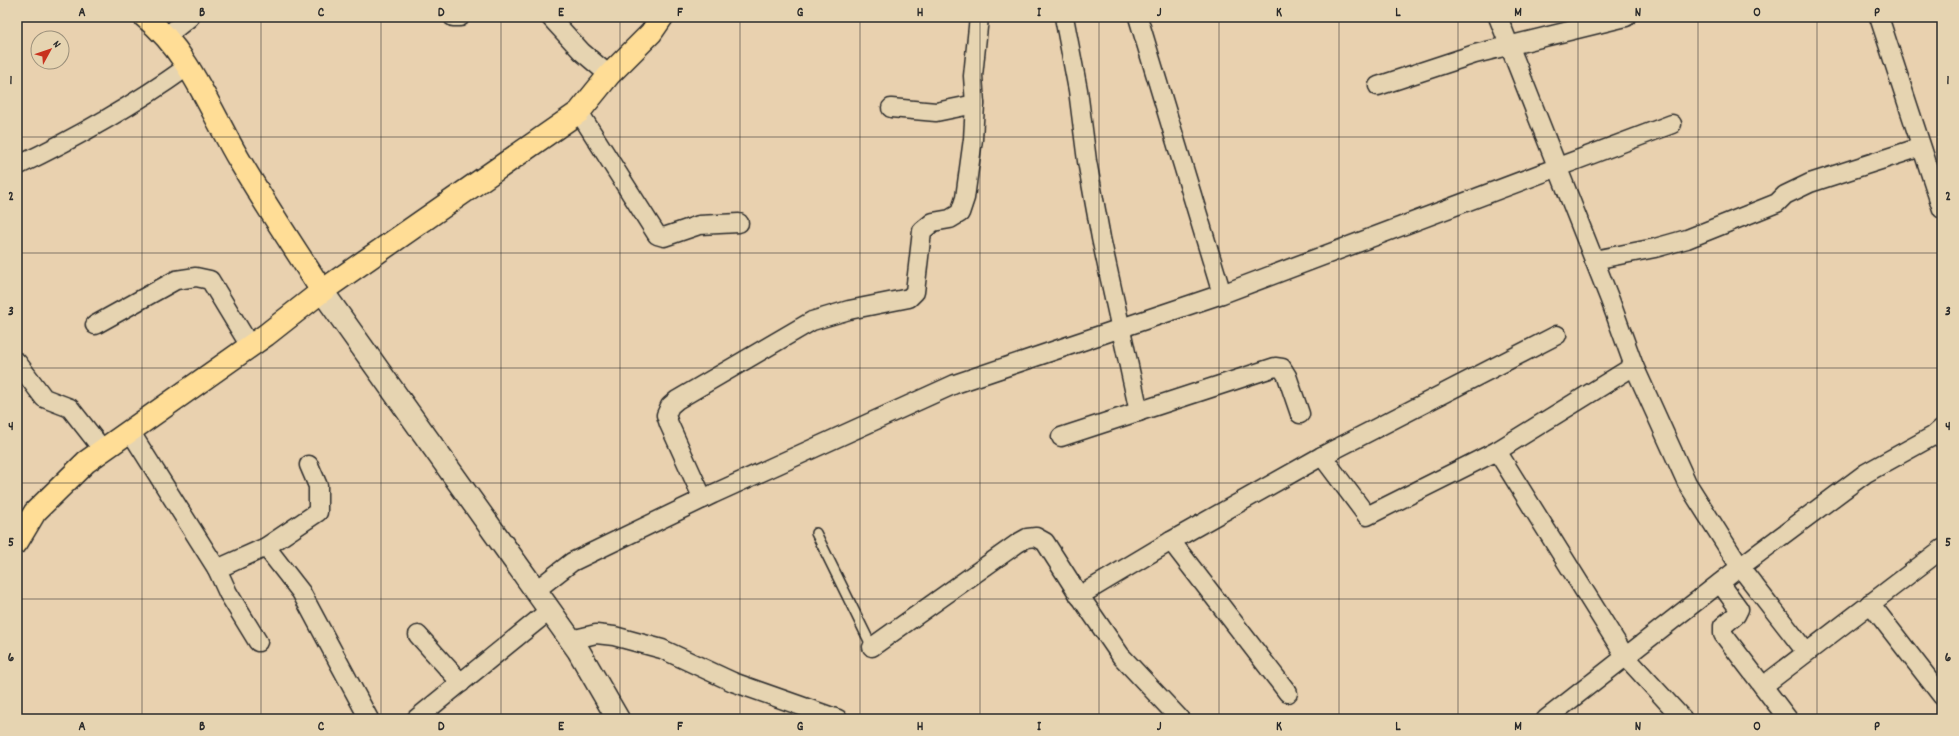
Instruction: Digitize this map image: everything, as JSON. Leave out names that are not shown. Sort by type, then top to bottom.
[{"type":"main road","points":[[145,17],[181,55],[238,159],[322,291],[571,640],[618,719]]},
{"type":"main road","points":[[17,527],[35,512],[86,462],[250,346],[322,291],[579,112],[609,75],[651,33],[662,17]]},
{"type":"main road","points":[[17,542],[35,512]]},
{"type":"street","points":[[165,37],[190,17]]},
{"type":"street","points":[[453,17],[460,17]]},
{"type":"street","points":[[550,17],[582,52],[609,75]]},
{"type":"street","points":[[703,499],[669,424],[666,415],[670,406],[812,321],[849,310],[909,298],[915,292],[922,231],[933,222],[950,219],[960,213],[965,198],[973,139],[975,104],[973,76],[979,17]]},
{"type":"street","points":[[1064,17],[1083,123],[1087,161],[1120,329],[1139,412]]},
{"type":"street","points":[[1138,17],[1222,294]]},
{"type":"street","points":[[1498,17],[1594,260],[1634,366],[1687,483],[1740,568],[1806,652]]},
{"type":"street","points":[[1378,86],[1476,54],[1626,17]]},
{"type":"street","points":[[1879,17],[1942,209]]},
{"type":"street","points":[[17,166],[50,150],[152,93],[187,67]]},
{"type":"street","points":[[891,108],[936,112],[975,104]]},
{"type":"street","points":[[579,112],[657,235],[664,237],[699,225],[738,224]]},
{"type":"street","points":[[536,590],[572,562],[703,499],[954,384],[1222,294],[1557,166],[1672,124]]},
{"type":"street","points":[[1594,260],[1655,248],[1688,239],[1776,203],[1785,195],[1810,183],[1922,147]]},
{"type":"street","points":[[95,325],[176,280],[196,277],[210,280],[250,346]]},
{"type":"street","points":[[1079,596],[1172,541],[1322,456],[1557,335]]},
{"type":"street","points":[[17,362],[44,398],[70,408],[103,450]]},
{"type":"street","points":[[1322,456],[1367,516],[1497,451],[1634,366]]},
{"type":"street","points":[[1061,437],[1275,367],[1282,368],[1287,376],[1300,414]]},
{"type":"street","points":[[1546,719],[1740,568],[1866,473],[1933,436],[1942,428]]},
{"type":"street","points":[[130,431],[217,569],[228,593],[258,642]]},
{"type":"street","points":[[1497,451],[1626,656],[1683,719]]},
{"type":"street","points":[[217,569],[266,547],[318,512],[318,486],[309,465]]},
{"type":"street","points":[[872,647],[1018,543],[1027,538],[1036,537],[1045,542],[1079,596],[1121,656],[1180,719]]},
{"type":"street","points":[[1172,541],[1288,693]]},
{"type":"street","points":[[266,547],[301,592],[369,719]]},
{"type":"street","points":[[1763,686],[1942,549]]},
{"type":"street","points":[[1720,584],[1739,610],[1736,615],[1723,626],[1723,634],[1788,719]]},
{"type":"street","points":[[1870,603],[1942,696]]},
{"type":"street","points":[[416,719],[550,610]]},
{"type":"street","points":[[571,640],[596,634],[614,636],[662,649],[733,682],[838,719]]},
{"type":"street","points":[[418,635],[461,683]]},
{"type":"lane","points":[[816,533],[872,647]]}]
